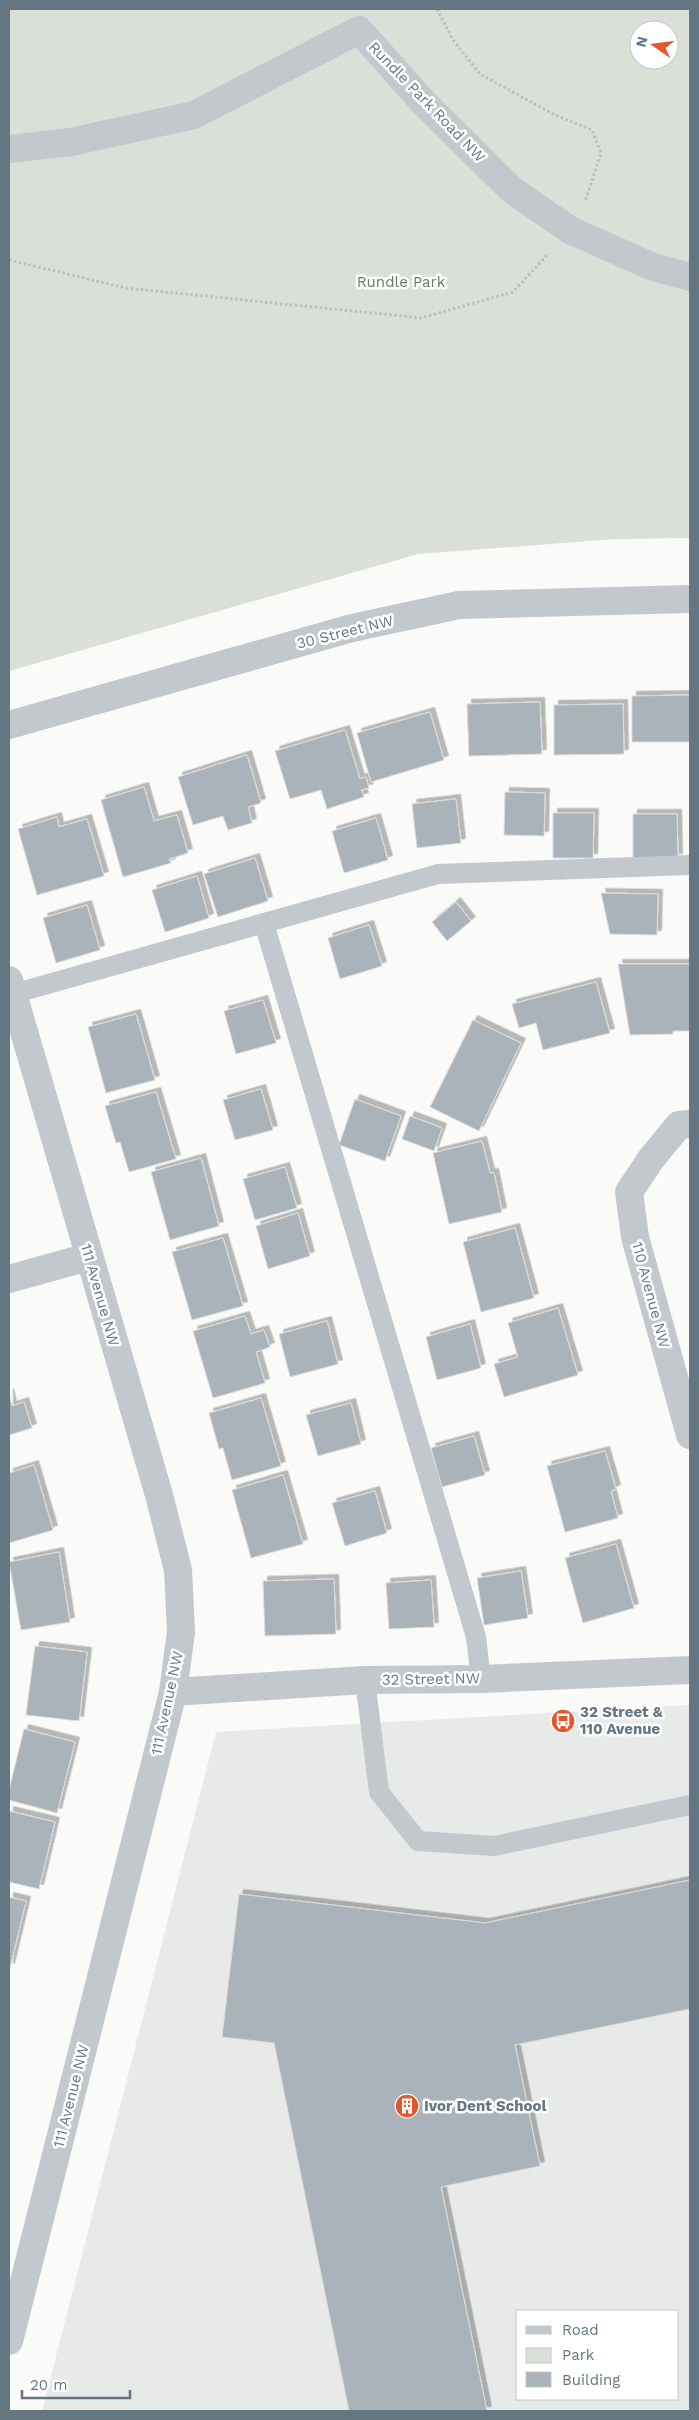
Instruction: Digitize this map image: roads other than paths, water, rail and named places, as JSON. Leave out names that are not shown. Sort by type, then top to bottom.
[{"type":"street","name":"Rundle Park Road NW","points":[[9,148],[71,142],[194,115],[359,30],[423,102],[512,190],[570,230],[653,267],[690,277]]},
{"type":"street","name":"30 Street NW","points":[[9,725],[352,628],[459,605],[690,599]]},
{"type":"street","name":"111 Avenue NW","points":[[9,2341],[173,1692],[181,1632],[178,1570],[159,1495],[10,990]]},
{"type":"street","name":"110 Avenue NW","points":[[690,1124],[679,1125],[651,1159],[629,1192],[635,1237],[682,1382],[690,1435]]},
{"type":"street","points":[[9,1279],[88,1257]]},
{"type":"street","name":"32 Street NW","points":[[173,1692],[365,1680],[481,1679],[690,1670]]},
{"type":"lane","points":[[10,990],[438,874],[690,865]]},
{"type":"lane","points":[[264,922],[476,1636],[481,1679]]},
{"type":"lane","points":[[365,1680],[379,1792],[418,1841],[494,1846],[690,1805]]},
{"type":"place","name":"32 Street & 110 Avenue","points":[[563,1721]]},
{"type":"place","name":"Ivor Dent School","points":[[407,2106]]},
{"type":"park label","name":"Rundle Park","points":[[401,282]]}]
